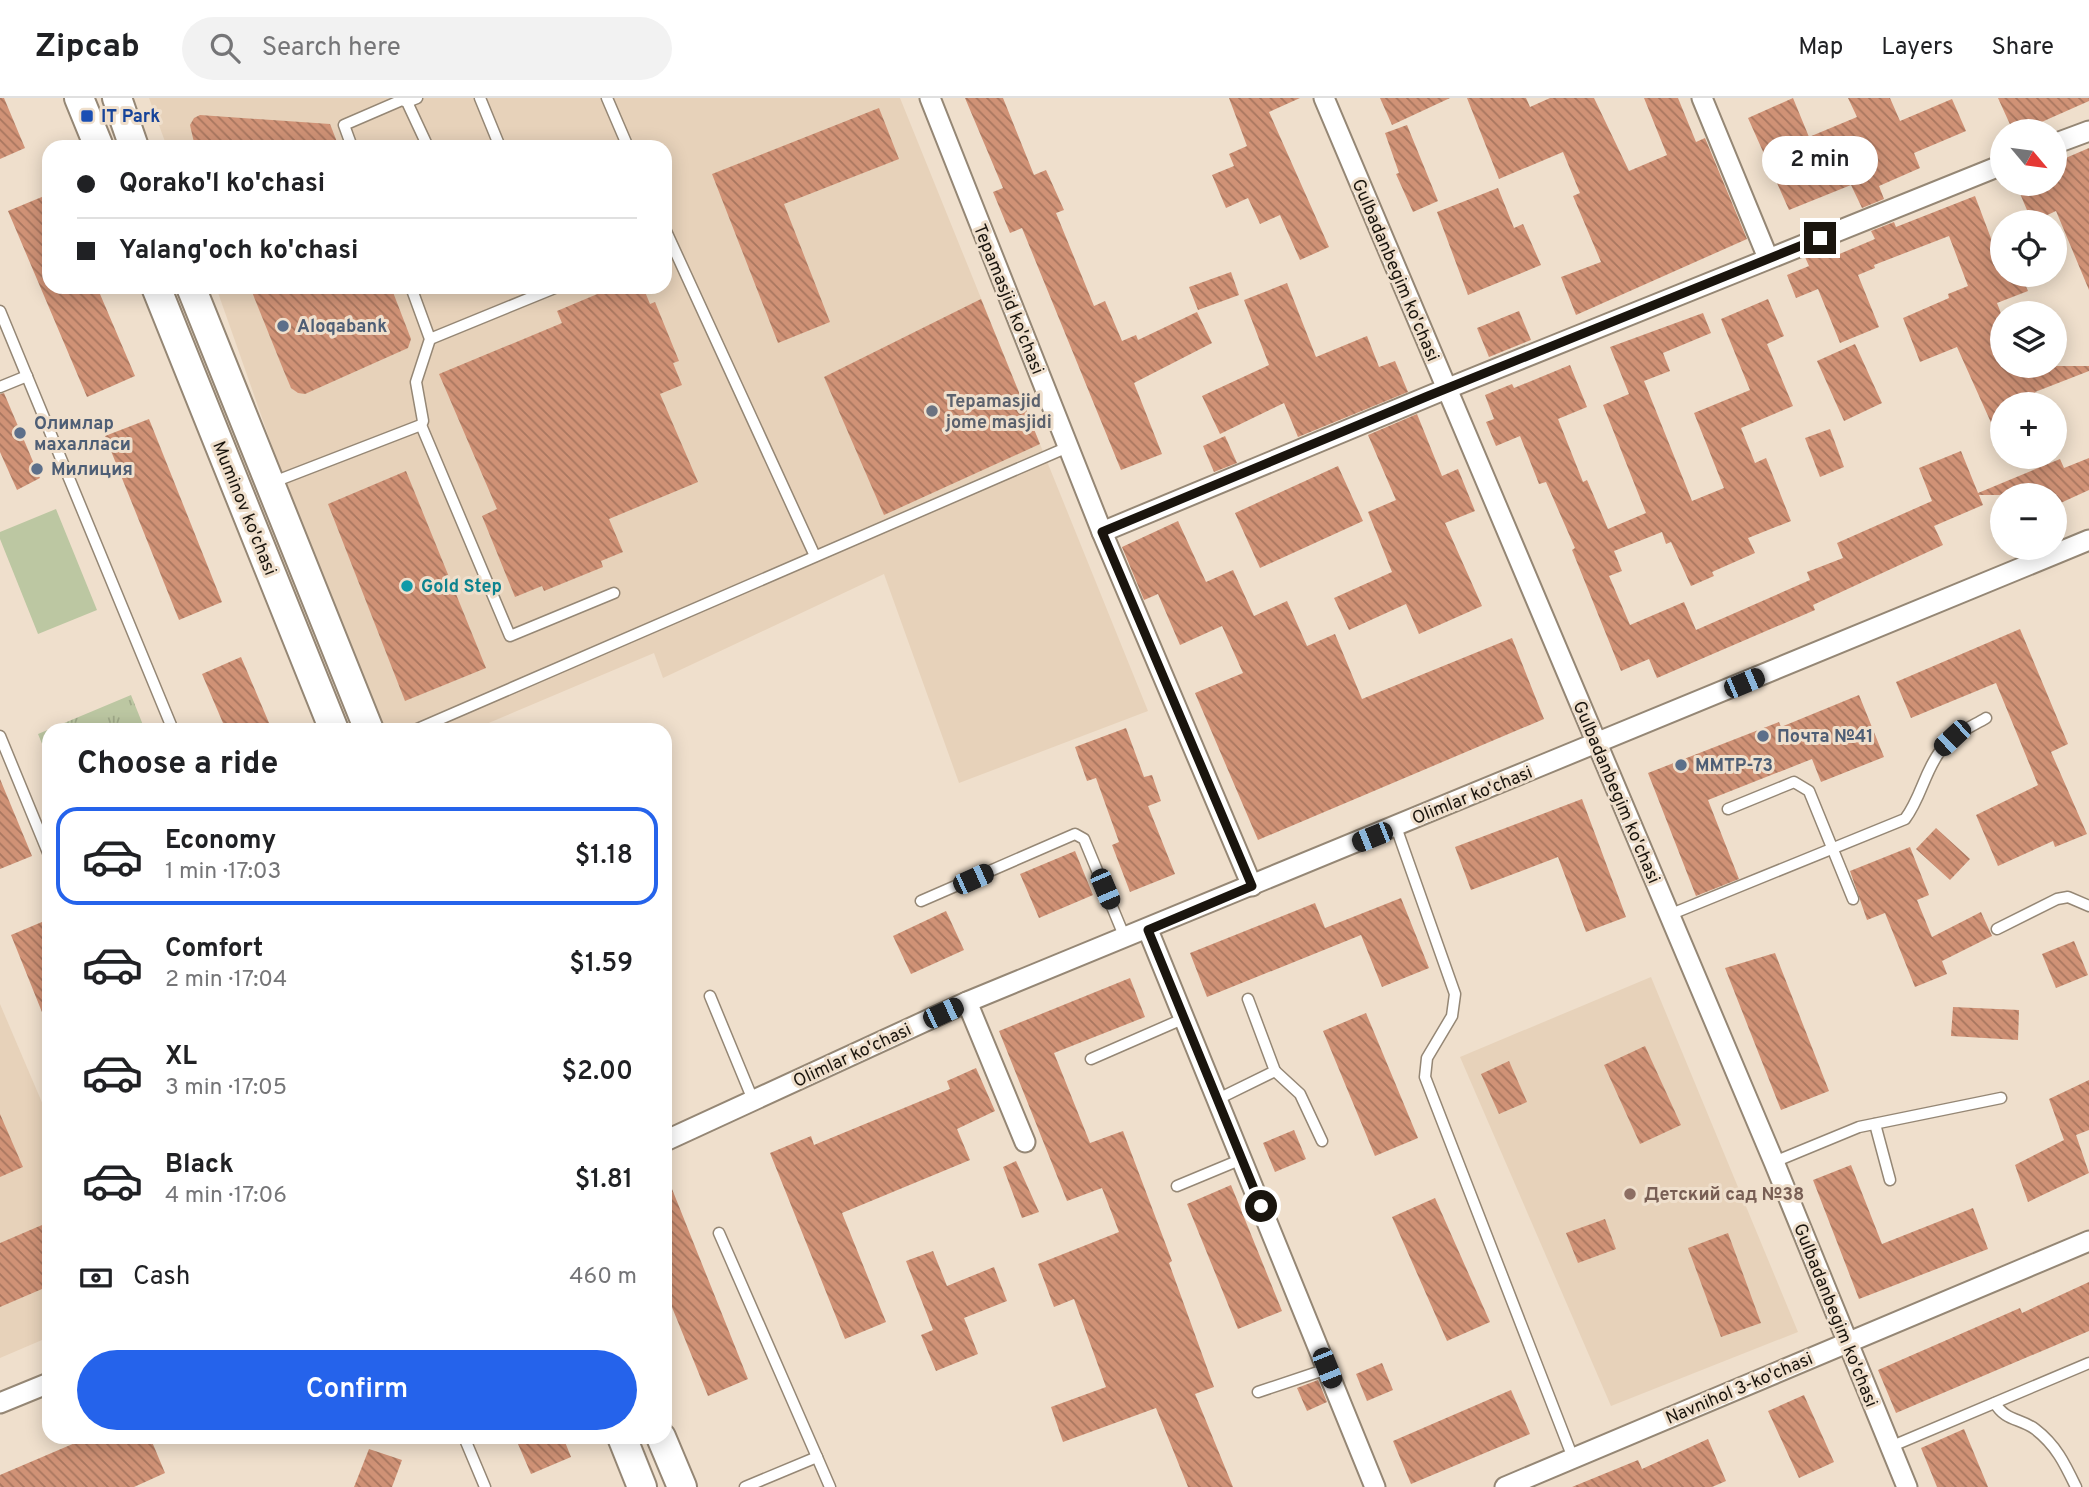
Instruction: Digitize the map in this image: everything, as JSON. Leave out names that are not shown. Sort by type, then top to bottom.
[{"type":"main road","points":[[79,98],[96,140]]},
{"type":"main road","points":[[117,98],[132,140]]},
{"type":"main road","name":"Muminov ko'chasi","points":[[159,294],[331,723]]},
{"type":"main road","name":"Muminov ko'chasi","points":[[194,294],[366,723]]},
{"type":"main road","points":[[625,1444],[642,1487]]},
{"type":"main road","points":[[664,1444],[682,1487]]},
{"type":"street","name":"Tepamasjid ko'chasi","points":[[930,98],[1102,532],[1252,886]]},
{"type":"street","name":"Gulbadanbegim ko'chasi","points":[[1324,98],[1774,1162],[1907,1487]]},
{"type":"street","points":[[1702,98],[1768,258]]},
{"type":"street","points":[[2067,139],[2089,131]]},
{"type":"street","points":[[1102,532],[1446,389],[1990,170]]},
{"type":"street","name":"Olimlar ko'chasi","points":[[672,1137],[967,1002],[1148,930],[2089,540]]},
{"type":"street","points":[[1148,930],[1376,1487]]},
{"type":"street","points":[[967,1002],[1025,1142]]},
{"type":"street","name":"Navnihol 3-ko'chasi","points":[[1505,1487],[2089,1241]]},
{"type":"street","points":[[0,1404],[42,1386]]},
{"type":"lane","points":[[480,98],[497,140]]},
{"type":"lane","points":[[607,98],[625,140]]},
{"type":"lane","points":[[349,140],[344,128],[346,123],[402,100],[412,100],[426,140]]},
{"type":"lane","points":[[672,244],[815,556]]},
{"type":"lane","points":[[414,294],[430,339],[416,382],[423,421],[421,425],[510,636],[614,593]]},
{"type":"lane","points":[[430,339],[540,294]]},
{"type":"lane","points":[[0,311],[170,723]]},
{"type":"lane","points":[[0,387],[27,376]]},
{"type":"lane","points":[[271,484],[421,425]]},
{"type":"lane","points":[[431,723],[1068,447]]},
{"type":"lane","points":[[1669,915],[1905,819],[1916,804],[1941,749],[1952,738],[1986,718]]},
{"type":"lane","points":[[0,736],[42,838]]},
{"type":"lane","points":[[1728,809],[1794,782],[1809,790],[1853,899]]},
{"type":"lane","points":[[1396,827],[1455,994],[1452,1016],[1427,1058],[1425,1077],[1573,1458]]},
{"type":"lane","points":[[922,901],[1075,834],[1084,839],[1125,939]]},
{"type":"lane","points":[[1997,929],[2057,899],[2068,897],[2089,906]]},
{"type":"lane","points":[[710,996],[754,1100]]},
{"type":"lane","points":[[1248,999],[1275,1071],[1300,1094],[1322,1141]]},
{"type":"lane","points":[[1091,1059],[1185,1018]]},
{"type":"lane","points":[[1218,1099],[1275,1071]]},
{"type":"lane","points":[[1774,1162],[1859,1127],[2001,1098]]},
{"type":"lane","points":[[1875,1124],[1890,1180]]},
{"type":"lane","points":[[1177,1186],[1242,1159]]},
{"type":"lane","points":[[719,1233],[830,1487]]},
{"type":"lane","points":[[1890,1447],[2089,1363]]},
{"type":"lane","points":[[1258,1392],[1327,1368]]},
{"type":"lane","points":[[1994,1403],[2000,1413],[2032,1427],[2054,1447],[2076,1487]]},
{"type":"lane","points":[[467,1444],[483,1485]]},
{"type":"lane","points":[[745,1487],[817,1457]]},
{"type":"shaded area","points":[[149,98],[900,98],[1148,711],[959,783],[884,574],[663,678],[654,653],[489,723],[370,723],[218,294],[672,294],[672,140],[164,140]]},
{"type":"shaded area","name":"Детский сад №38","points":[[1651,977],[1798,1332],[1611,1406],[1460,1057]]},
{"type":"shaded area","points":[[0,1004],[42,1103],[42,1340],[0,1358]]},
{"type":"green space","points":[[56,509],[97,610],[38,634],[0,539],[0,532]]},
{"type":"green space","points":[[131,695],[142,723],[64,723]]},
{"type":"building","points":[[0,98],[4,98],[25,148],[0,159]]},
{"type":"building","points":[[965,98],[1003,98],[1034,175],[1046,170],[1064,210],[1056,213],[1094,306],[1105,301],[1122,341],[1136,335],[1138,340],[1197,312],[1212,343],[1134,383],[1162,454],[1121,470],[1022,228],[1010,233],[993,192],[1003,188]]},
{"type":"building","points":[[1229,98],[1300,98],[1269,112],[1329,247],[1300,260],[1280,215],[1260,224],[1248,198],[1226,208],[1212,175],[1234,166],[1229,154],[1247,146]]},
{"type":"building","points":[[1380,98],[1450,98],[1392,125]]},
{"type":"building","points":[[1467,98],[1526,98],[1530,107],[1550,98],[1594,98],[1629,171],[1667,155],[1644,98],[1678,98],[1696,142],[1705,138],[1747,239],[1576,315],[1561,277],[1601,262],[1573,196],[1580,193],[1563,152],[1499,179]]},
{"type":"building","points":[[1793,98],[1809,137],[1857,117],[1848,98],[1890,98],[1900,121],[1952,99],[1966,131],[1914,153],[1920,168],[1879,186],[1884,199],[1862,208],[1851,185],[1789,210],[1748,118]]},
{"type":"building","points":[[1998,98],[2089,98],[2089,101],[2048,119],[2008,119]]},
{"type":"building","points":[[879,108],[899,159],[784,204],[830,322],[778,343],[712,174]]},
{"type":"building","points":[[200,115],[330,124],[336,140],[193,140],[190,125],[194,118]]},
{"type":"building","points":[[1407,125],[1438,201],[1413,212],[1396,174],[1399,173],[1385,133]]},
{"type":"building","points":[[2089,148],[2089,290],[2067,237],[2067,210],[2027,210],[2021,196],[2067,196],[2067,157]]},
{"type":"building","points":[[1498,188],[1514,228],[1523,224],[1541,265],[1468,295],[1437,212]]},
{"type":"building","points":[[1975,196],[1990,236],[1990,287],[2026,287],[2028,291],[2002,301],[1990,301],[1990,378],[2067,378],[2067,366],[2089,366],[2089,371],[2035,392],[1990,392],[1990,420],[1957,347],[1920,362],[1903,318],[1949,298],[1948,294],[1968,286],[1949,236],[1874,265],[1875,268],[1858,275],[1879,327],[1840,343],[1818,289],[1796,298],[1787,275],[1809,266],[1805,257],[1833,246],[1837,255],[1875,239],[1871,231],[1894,222],[1896,227]]},
{"type":"building","points":[[42,197],[42,291],[8,211]]},
{"type":"building","points":[[1231,272],[1239,295],[1198,310],[1189,287]]},
{"type":"building","points":[[1287,283],[1316,357],[1367,336],[1379,367],[1395,361],[1408,392],[1298,437],[1284,403],[1220,434],[1202,396],[1269,365],[1244,300]]},
{"type":"building","points":[[43,294],[100,294],[135,376],[87,397]]},
{"type":"building","points":[[253,294],[394,294],[411,339],[408,348],[305,394],[291,388]]},
{"type":"building","points":[[597,294],[646,294],[650,304],[655,302],[679,361],[673,363],[682,385],[660,394],[698,482],[609,519],[623,552],[601,561],[603,567],[544,591],[542,586],[515,597],[482,516],[497,509],[439,374],[562,323],[557,311]]},
{"type":"building","name":"Tepamasjid jome masjidi","points":[[981,299],[1040,444],[884,515],[824,377]]},
{"type":"building","points":[[1768,299],[1784,336],[1767,344],[1793,406],[1741,428],[1755,463],[1766,458],[1791,521],[1748,538],[1755,553],[1712,572],[1714,576],[1691,586],[1671,542],[1666,544],[1662,532],[1614,551],[1622,571],[1609,576],[1630,625],[1684,602],[1696,630],[1810,580],[1807,572],[1843,558],[1837,543],[1932,501],[1919,468],[1961,451],[1978,493],[1990,488],[1990,495],[1979,495],[1983,505],[1934,526],[1943,545],[1813,605],[1815,610],[1657,678],[1649,659],[1621,671],[1572,550],[1575,548],[1546,482],[1539,484],[1520,436],[1496,446],[1486,422],[1494,419],[1485,395],[1512,384],[1514,388],[1570,365],[1587,407],[1558,419],[1583,482],[1587,480],[1608,529],[1646,513],[1603,405],[1629,394],[1610,347],[1703,313],[1711,333],[1663,353],[1670,371],[1644,381],[1692,501],[1724,488],[1694,413],[1750,390],[1721,319]]},
{"type":"building","points":[[1519,311],[1531,340],[1489,357],[1477,328]]},
{"type":"building","points":[[1855,344],[1882,403],[1844,421],[1817,361]]},
{"type":"building","points":[[4,393],[40,478],[17,490],[0,452],[0,394]]},
{"type":"building","points":[[1417,414],[1442,476],[1458,469],[1475,511],[1445,523],[1482,606],[1419,634],[1406,604],[1349,630],[1334,598],[1392,572],[1368,512],[1396,500],[1368,435]]},
{"type":"building","points":[[149,419],[222,602],[179,620],[105,436]]},
{"type":"building","points":[[1830,429],[1844,467],[1820,477],[1805,438]]},
{"type":"building","points":[[1225,436],[1237,463],[1214,472],[1203,446]]},
{"type":"building","points":[[2089,458],[2089,490],[2067,500],[2067,483],[2002,483],[2036,469],[2067,469]]},
{"type":"building","points":[[1338,466],[1363,521],[1260,568],[1235,513]]},
{"type":"building","name":"Gold Step","points":[[406,471],[486,668],[405,701],[328,504]]},
{"type":"building","points":[[1178,521],[1206,582],[1233,570],[1254,616],[1287,601],[1307,646],[1335,634],[1362,699],[1512,638],[1544,719],[1258,840],[1195,693],[1243,673],[1222,626],[1180,645],[1158,594],[1144,600],[1122,547]]},
{"type":"building","points":[[2020,629],[2068,744],[2051,752],[2087,834],[2055,847],[2053,841],[1998,866],[1976,815],[2038,785],[1996,683],[1911,718],[1896,682]]},
{"type":"building","points":[[241,657],[269,723],[223,723],[202,674]]},
{"type":"building","points":[[1859,695],[1884,757],[1821,782],[1812,759],[1708,800],[1739,879],[1696,896],[1648,773],[1779,722],[1781,727]]},
{"type":"building","points":[[1126,728],[1144,777],[1152,775],[1161,801],[1148,806],[1175,874],[1130,892],[1112,845],[1119,842],[1096,778],[1087,781],[1075,747]]},
{"type":"building","points":[[0,779],[32,856],[0,869]]},
{"type":"building","points":[[1582,799],[1626,917],[1586,932],[1558,857],[1471,890],[1455,847]]},
{"type":"building","points":[[1936,828],[1970,859],[1950,880],[1916,849]]},
{"type":"building","points":[[1910,847],[1929,895],[1917,900],[1932,937],[1981,912],[1992,936],[1942,961],[1947,974],[1915,987],[1885,913],[1867,920],[1850,871]]},
{"type":"building","points":[[1075,851],[1093,895],[1039,918],[1020,874]]},
{"type":"building","points":[[1401,898],[1429,968],[1382,987],[1361,935],[1207,997],[1190,953],[1315,903],[1325,928]]},
{"type":"building","points":[[946,911],[964,950],[911,974],[893,936]]},
{"type":"building","points":[[42,922],[42,1012],[11,935]]},
{"type":"building","points":[[2074,941],[2088,975],[2056,988],[2042,954]]},
{"type":"building","points":[[1775,953],[1829,1091],[1781,1110],[1725,968]]},
{"type":"building","points":[[1130,978],[1145,1017],[1054,1053],[1090,1143],[1123,1131],[1172,1261],[1169,1263],[1214,1387],[1195,1394],[1233,1487],[1188,1487],[1156,1408],[1063,1442],[1051,1407],[1106,1387],[1074,1299],[1054,1307],[1038,1264],[1119,1232],[1102,1188],[1067,1201],[999,1031]]},
{"type":"building","points":[[1953,1007],[2019,1010],[2018,1040],[1951,1036]]},
{"type":"building","points":[[1366,1013],[1418,1138],[1375,1156],[1323,1031]]},
{"type":"building","points":[[1645,1046],[1681,1125],[1640,1144],[1604,1065]]},
{"type":"building","points":[[1509,1061],[1527,1102],[1499,1114],[1481,1074]]},
{"type":"building","points":[[976,1068],[995,1111],[957,1129],[970,1160],[842,1213],[886,1322],[845,1339],[770,1153],[811,1136],[814,1145],[950,1089],[947,1081]]},
{"type":"building","points":[[2089,1080],[2089,1130],[2076,1135],[2089,1173],[2028,1202],[2015,1165],[2064,1140],[2049,1099]]},
{"type":"building","points":[[0,1114],[23,1167],[0,1177]]},
{"type":"building","points":[[1294,1130],[1306,1159],[1275,1172],[1263,1143]]},
{"type":"building","points":[[1016,1161],[1039,1212],[1022,1218],[1003,1167]]},
{"type":"building","points":[[1851,1165],[1882,1244],[1973,1208],[1988,1249],[1859,1299],[1813,1180]]},
{"type":"building","points":[[1231,1185],[1282,1311],[1238,1329],[1187,1204]]},
{"type":"building","points":[[672,1189],[748,1379],[708,1396],[672,1307]]},
{"type":"building","points":[[1435,1198],[1490,1322],[1447,1341],[1392,1217]]},
{"type":"building","points":[[1605,1219],[1616,1249],[1578,1263],[1566,1233]]},
{"type":"building","points":[[42,1225],[42,1289],[0,1307],[0,1243]]},
{"type":"building","points":[[1728,1233],[1761,1323],[1721,1337],[1688,1248]]},
{"type":"building","points":[[933,1251],[947,1286],[994,1267],[1007,1301],[964,1318],[978,1354],[936,1371],[921,1335],[933,1330],[906,1261]]},
{"type":"building","points":[[2089,1282],[2089,1331],[1896,1413],[1878,1370],[2020,1308],[2022,1313]]},
{"type":"building","points":[[1382,1363],[1393,1390],[1367,1401],[1356,1374]]},
{"type":"building","points":[[1318,1380],[1327,1402],[1307,1411],[1297,1388]]},
{"type":"building","points":[[1511,1390],[1530,1434],[1411,1484],[1393,1441]]},
{"type":"building","points":[[1804,1395],[1834,1462],[1799,1478],[1768,1411]]},
{"type":"building","points":[[1964,1429],[1988,1487],[1937,1487],[1921,1448]]},
{"type":"building","points":[[1708,1439],[1726,1481],[1712,1487],[1572,1487],[1638,1460],[1642,1469]]},
{"type":"building","points":[[73,1444],[153,1444],[165,1473],[134,1487],[0,1487],[0,1475]]},
{"type":"building","points":[[518,1444],[566,1444],[571,1457],[531,1474]]},
{"type":"building","points":[[369,1449],[402,1460],[392,1487],[354,1487]]},
{"type":"place","name":"IT Park","points":[[87,116]]},
{"type":"place","name":"Aloqabank","points":[[283,326]]},
{"type":"place","name":"Tepamasjid jome masjidi","points":[[932,411]]},
{"type":"place","name":"Олимлар махалласи","points":[[20,433]]},
{"type":"place","name":"Милиция","points":[[37,469]]},
{"type":"place","name":"Gold Step","points":[[407,586]]},
{"type":"place","name":"Почта №41","points":[[1763,736]]},
{"type":"place","name":"MMTP-73","points":[[1681,765]]},
{"type":"place","name":"Детский сад №38","points":[[1630,1194]]},
{"type":"route","points":[[1261,1206],[1148,930],[1252,886],[1102,532],[1428,396],[1820,238]]}]
